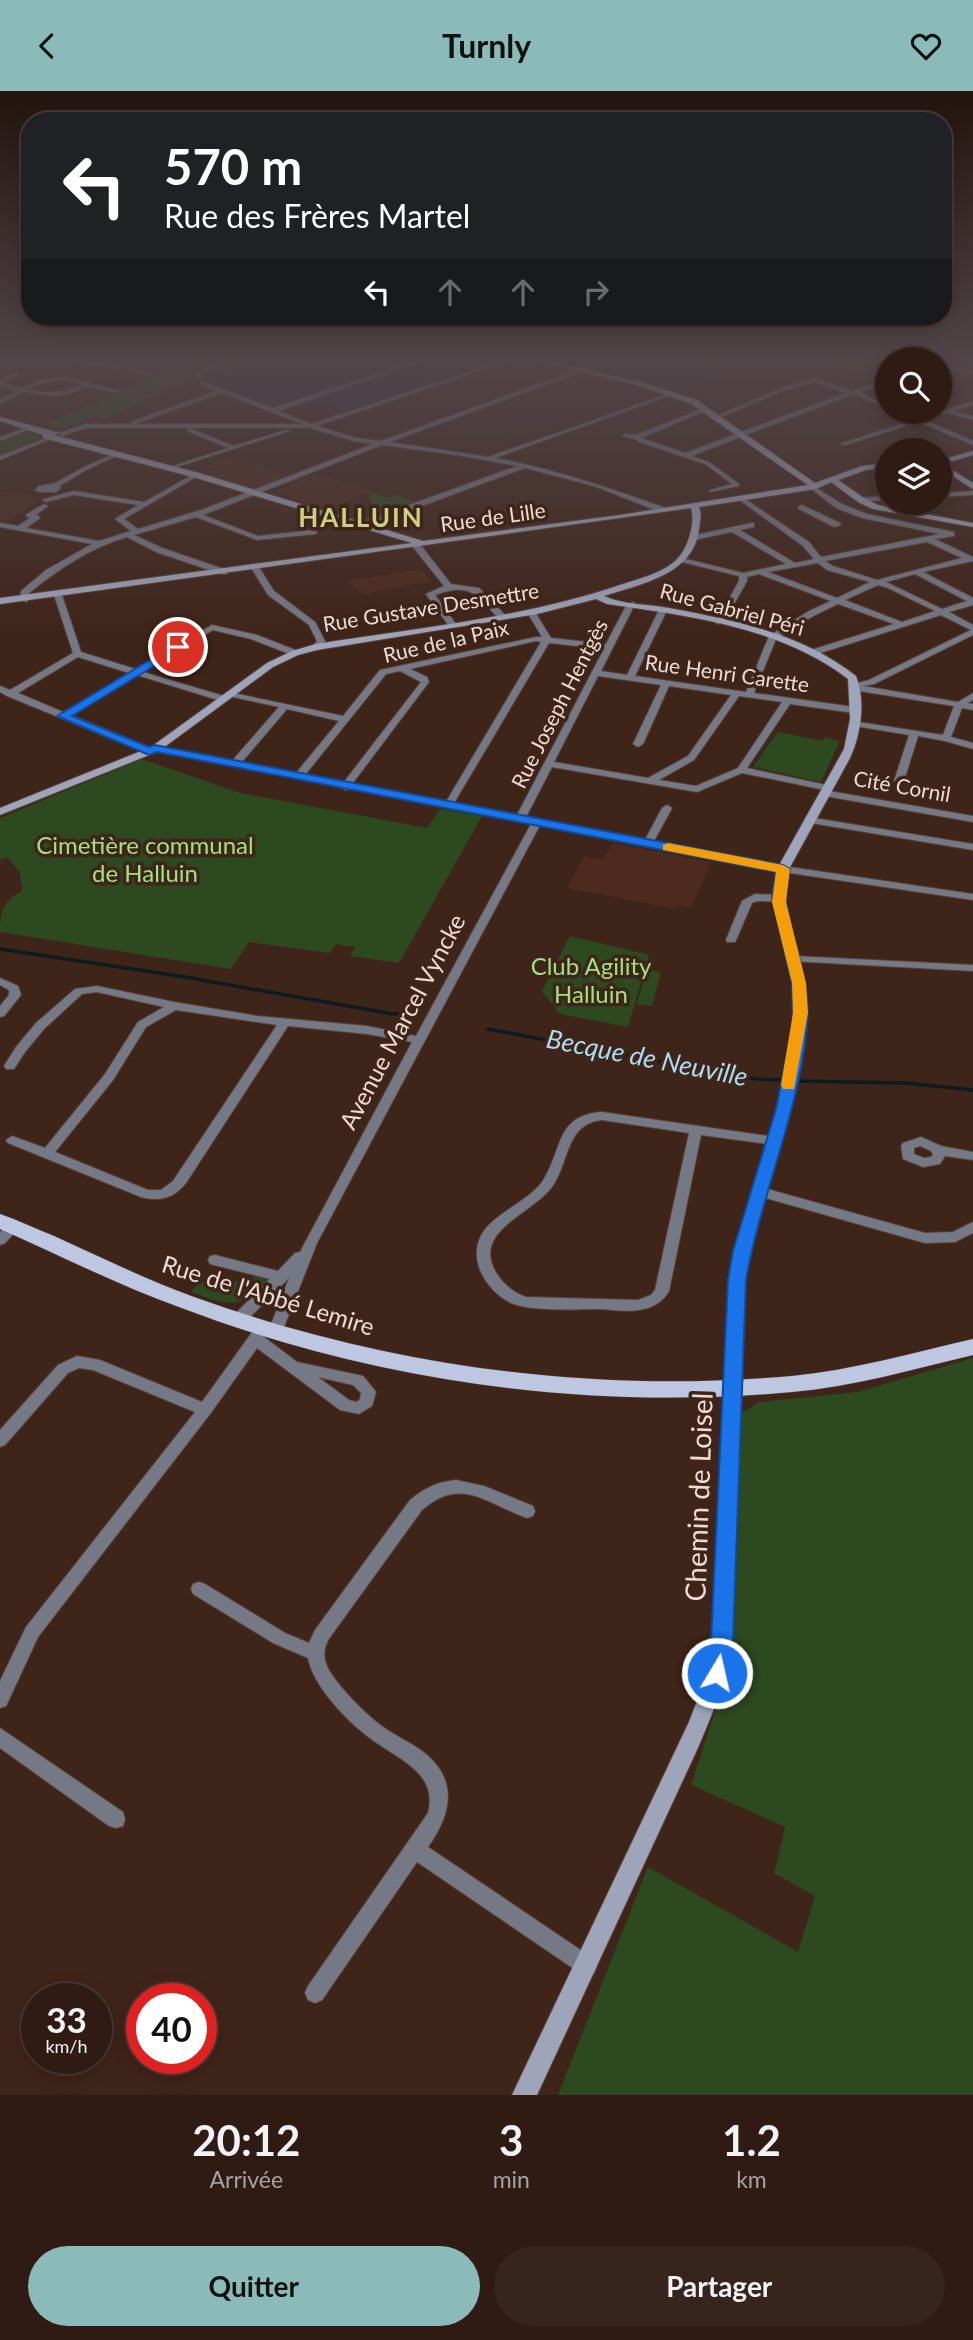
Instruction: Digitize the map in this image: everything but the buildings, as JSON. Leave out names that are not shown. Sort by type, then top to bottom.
[{"type":"main road","name":"Rue de l'Abbé Lemire","points":[[4,1229],[265,1333],[400,1363],[596,1389],[838,1378],[973,1347]]},
{"type":"main road","name":"Rue de l'Abbé Lemire","points":[[732,1383],[840,1368],[973,1338]]},
{"type":"street","points":[[0,458],[22,450]]},
{"type":"street","points":[[103,450],[362,525],[419,546],[449,587]]},
{"type":"street","points":[[169,469],[229,450]]},
{"type":"street","points":[[24,599],[25,592],[49,572],[99,543],[198,515],[366,450]]},
{"type":"street","points":[[423,450],[525,465],[586,481],[663,510]]},
{"type":"street","points":[[488,458],[512,450]]},
{"type":"street","points":[[669,450],[710,464],[737,485],[712,491],[725,501]]},
{"type":"street","points":[[690,456],[707,450]]},
{"type":"street","points":[[681,559],[743,575],[821,562],[951,534],[851,511],[762,450]]},
{"type":"street","points":[[952,461],[973,453]]},
{"type":"street","points":[[56,486],[118,454]]},
{"type":"street","points":[[362,525],[525,465]]},
{"type":"street","name":"Rue de Lille","points":[[24,599],[419,546],[725,501],[814,487],[875,467]]},
{"type":"street","points":[[952,472],[973,487]]},
{"type":"street","points":[[194,476],[119,519],[133,534],[163,552],[223,571]]},
{"type":"street","points":[[834,481],[860,501],[890,510],[973,525]]},
{"type":"street","points":[[19,529],[36,517],[30,516],[45,503],[75,493],[143,504]]},
{"type":"street","points":[[952,494],[973,493]]},
{"type":"street","points":[[740,498],[806,544],[821,562],[839,572],[877,582],[973,629]]},
{"type":"street","points":[[860,501],[875,499]]},
{"type":"street","points":[[694,505],[697,513],[694,538],[751,525]]},
{"type":"street","points":[[802,507],[837,525]]},
{"type":"street","points":[[822,518],[851,511]]},
{"type":"street","points":[[198,515],[257,538],[313,532]]},
{"type":"street","points":[[0,526],[99,543]]},
{"type":"street","points":[[733,530],[795,566]]},
{"type":"street","name":"Rue Gustave Desmettre","points":[[1,811],[152,750],[270,666],[295,653],[316,647],[531,612],[596,596],[655,576],[681,559],[694,538]]},
{"type":"street","points":[[930,540],[971,559]]},
{"type":"street","points":[[749,695],[772,638],[835,600],[877,582],[971,559]]},
{"type":"street","points":[[255,567],[274,596],[313,626],[321,641],[316,647]]},
{"type":"street","points":[[916,572],[973,601]]},
{"type":"street","points":[[761,573],[899,624]]},
{"type":"street","points":[[720,622],[743,580],[743,575]]},
{"type":"street","points":[[452,624],[430,594],[449,587],[477,591],[502,617]]},
{"type":"street","name":"Rue de Lille","points":[[0,602],[93,589]]},
{"type":"street","points":[[58,595],[77,654]]},
{"type":"street","name":"Rue Gabriel Péri","points":[[596,596],[720,622],[814,652],[849,675],[854,686]]},
{"type":"street","points":[[814,652],[973,601]]},
{"type":"street","name":"Rue Joseph Hentgès","points":[[520,820],[631,604]]},
{"type":"street","points":[[630,678],[663,610]]},
{"type":"street","points":[[448,806],[547,639],[531,612]]},
{"type":"street","points":[[63,716],[212,627],[254,637],[295,653]]},
{"type":"street","points":[[854,686],[871,682],[973,629]]},
{"type":"street","name":"Rue de la Paix","points":[[298,777],[379,675],[400,668],[547,639],[608,647]]},
{"type":"street","points":[[5,692],[77,654],[228,697],[344,719]]},
{"type":"street","points":[[345,787],[425,682],[424,678],[400,668]]},
{"type":"street","name":"Rue Henri Carette","points":[[595,673],[854,710]]},
{"type":"street","points":[[638,744],[666,684]]},
{"type":"street","points":[[854,686],[973,707]]},
{"type":"street","points":[[783,869],[808,820],[848,753],[855,723],[854,686]]},
{"type":"street","points":[[5,692],[152,750],[783,869],[973,897]]},
{"type":"street","points":[[640,780],[691,758],[737,694]]},
{"type":"street","points":[[946,738],[959,705],[973,697]]},
{"type":"street","points":[[549,764],[700,788],[741,770],[788,700]]},
{"type":"street","points":[[234,765],[285,706]]},
{"type":"street","points":[[855,723],[946,738],[973,746]]},
{"type":"street","points":[[899,781],[914,733]]},
{"type":"street","name":"Cité Cornil","points":[[741,770],[973,819]]},
{"type":"street","points":[[648,844],[667,808]]},
{"type":"street","points":[[808,820],[973,847]]},
{"type":"street","name":"Avenue Marcel Vyncke","points":[[0,1700],[4,1673],[32,1632],[265,1333],[310,1243],[536,823]]},
{"type":"street","name":"Chemin de Loisel","points":[[524,2095],[685,1751],[717,1673],[722,1641],[737,1280],[742,1251],[788,1091],[801,1013],[794,959],[778,898],[783,869]]},
{"type":"street","points":[[732,940],[747,901],[755,897],[778,898]]},
{"type":"street","points":[[794,959],[973,968]]},
{"type":"street","points":[[0,981],[14,988],[15,995],[0,1013]]},
{"type":"street","points":[[10,1066],[40,1026],[79,991],[97,989],[174,1006],[285,1023],[367,1030],[419,1040]]},
{"type":"street","points":[[47,1154],[109,1077],[142,1025],[174,1006]]},
{"type":"street","points":[[12,1140],[146,1193],[159,1196],[166,1193],[181,1180],[285,1023]]},
{"type":"street","points":[[696,1130],[662,1291],[656,1299],[638,1305],[526,1302],[512,1298],[503,1291],[484,1262],[486,1238],[547,1184],[574,1124],[595,1115],[696,1130],[775,1142]]},
{"type":"street","points":[[937,1150],[973,1156]]},
{"type":"street","points":[[760,1192],[925,1238],[955,1237],[973,1227]]},
{"type":"street","name":"Avenue Marcel Vyncke","points":[[238,1320],[283,1276],[310,1243]]},
{"type":"street","points":[[215,1259],[283,1276]]},
{"type":"street","points":[[265,1333],[295,1367]]},
{"type":"street","points":[[0,1441],[58,1374],[77,1362],[95,1364],[205,1410]]},
{"type":"street","points":[[315,1993],[415,1849],[438,1811],[434,1779],[417,1759],[376,1732],[319,1671],[315,1653],[321,1635],[416,1505],[427,1495],[451,1485],[467,1486],[527,1511]]},
{"type":"street","points":[[199,1589],[279,1638],[315,1653]]},
{"type":"street","points":[[0,1737],[116,1819]]},
{"type":"street","points":[[415,1849],[586,1966]]},
{"type":"shaded area","points":[[231,458],[291,476],[253,489],[201,474],[211,470],[204,467]]},
{"type":"shaded area","points":[[314,474],[371,490],[329,510],[272,492]]},
{"type":"shaded area","points":[[0,491],[43,497],[6,524],[0,523]]},
{"type":"shaded area","points":[[421,569],[431,581],[364,594],[346,581]]},
{"type":"shaded area","points":[[613,843],[711,862],[691,908],[677,905],[675,909],[567,888],[584,856],[603,860]]},
{"type":"green space","points":[[0,450],[15,450],[0,456]]},
{"type":"green space","points":[[368,491],[388,498],[396,495],[415,501],[376,518]]},
{"type":"green space","points":[[778,732],[823,741],[825,737],[840,741],[821,782],[753,767]]},
{"type":"green space","name":"Cimetière communal de Halluin","points":[[142,759],[240,793],[427,828],[440,809],[482,816],[399,963],[350,956],[355,947],[336,944],[330,953],[249,942],[231,969],[0,932],[4,907],[22,891],[20,873],[8,857],[0,860],[0,818]]},
{"type":"green space","name":"Club Agility Halluin","points":[[570,936],[649,955],[628,1027],[560,1014],[542,991]]},
{"type":"green space","points":[[647,970],[661,972],[652,1006],[637,1004]]},
{"type":"green space","points":[[255,1276],[269,1280],[249,1297],[233,1303],[191,1292],[196,1286],[210,1280],[226,1279],[250,1284]]},
{"type":"green space","points":[[973,1358],[973,2095],[558,2095],[648,1867],[798,1952],[815,1896],[774,1873],[785,1827],[691,1785],[730,1665],[738,1545],[740,1414],[759,1402],[857,1392]]},
{"type":"waterway","name":"Becque de Neuville","points":[[0,949],[179,976],[393,1014],[416,1013]]},
{"type":"waterway","name":"Becque de Neuville","points":[[488,1029],[756,1079],[786,1080]]},
{"type":"waterway","name":"Becque de Neuville","points":[[794,1081],[906,1083],[973,1090]]},
{"type":"slow traffic","points":[[668,847],[783,869],[779,902],[799,983],[801,1013],[798,1044],[789,1085]]},
{"type":"district","name":"HALLUIN","points":[[361,518]]},
{"type":"route","points":[[178,647],[63,716],[149,751],[155,748],[783,869],[778,898],[799,983],[801,1013],[798,1044],[784,1109],[742,1251],[737,1280],[722,1641],[717,1673]]}]
